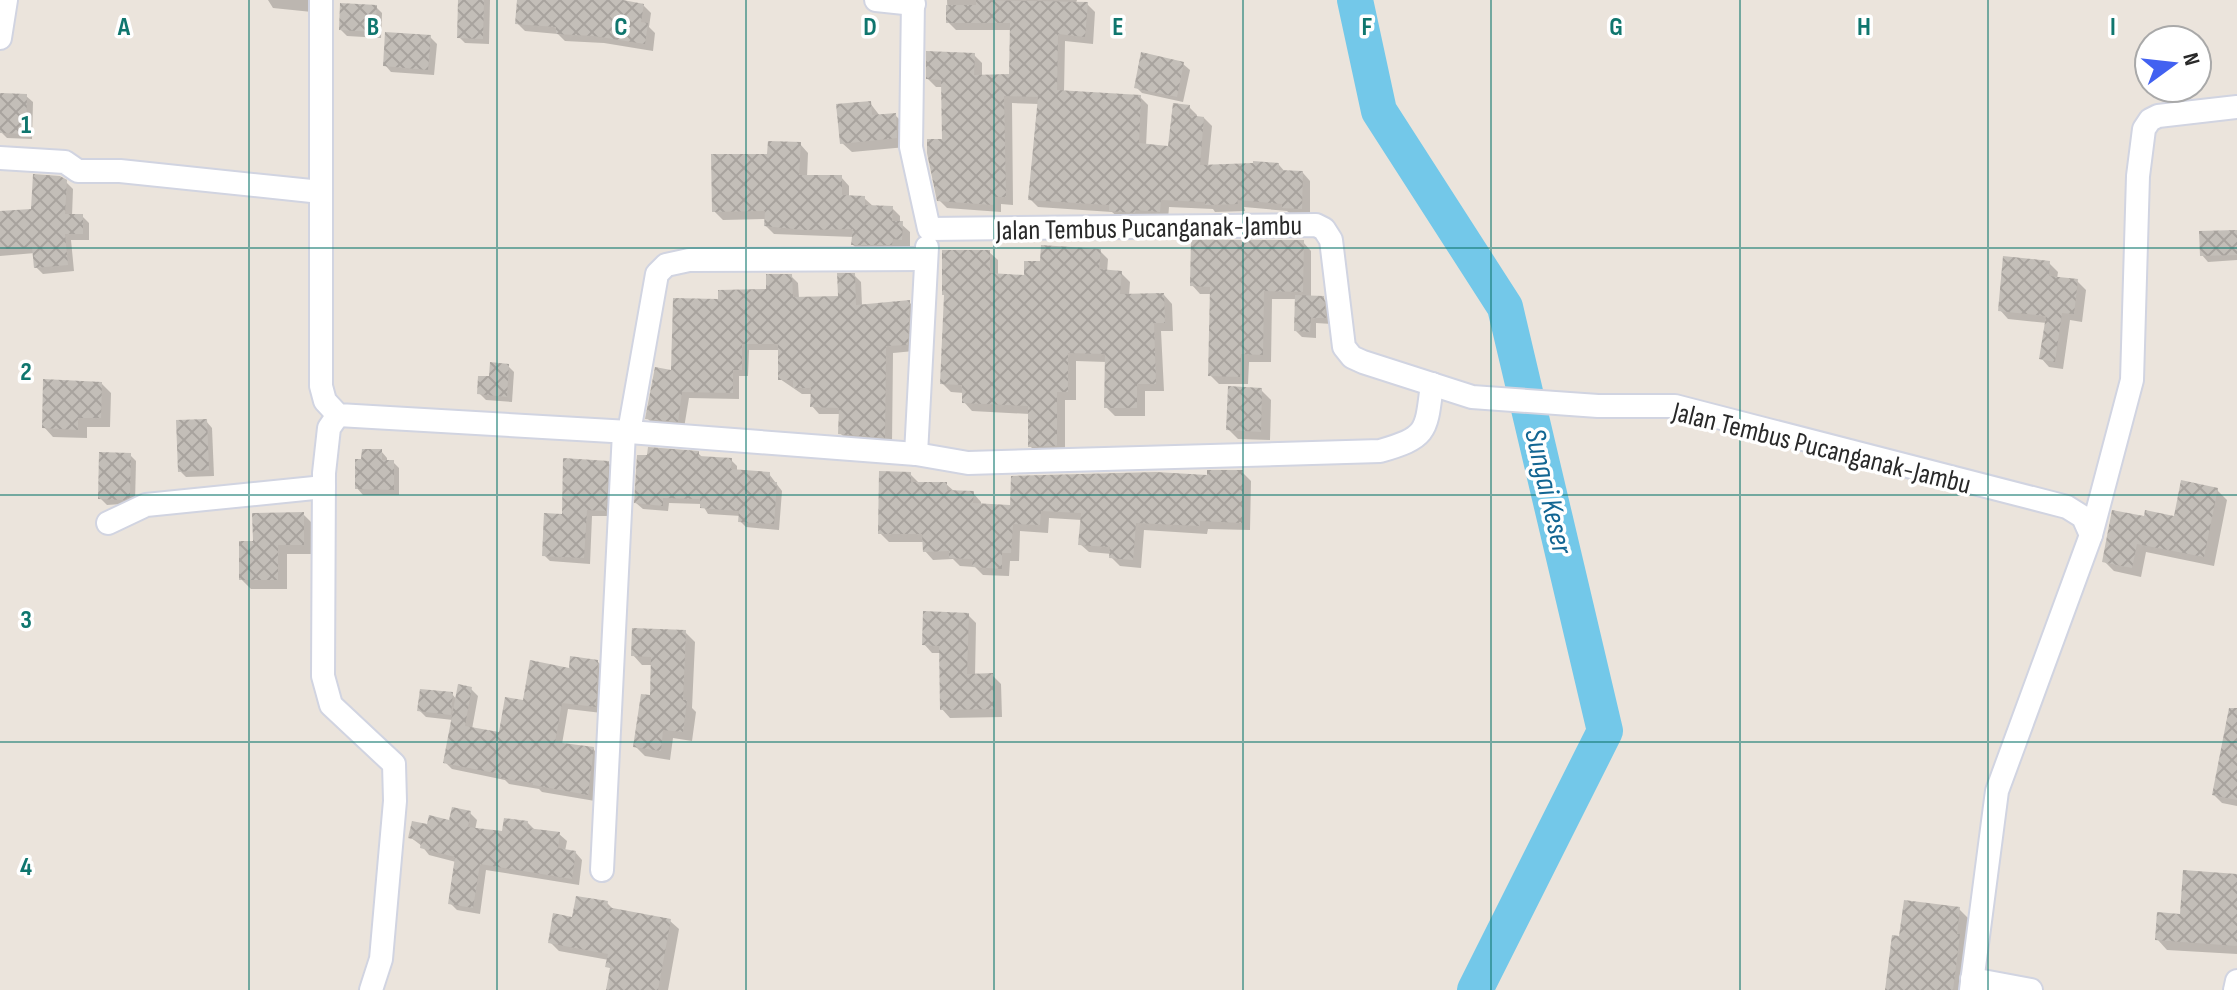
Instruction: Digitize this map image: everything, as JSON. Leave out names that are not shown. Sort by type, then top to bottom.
[{"type":"street","points":[[0,38],[6,0]]},
{"type":"street","points":[[321,0],[321,386],[325,401],[338,415],[627,432],[916,454],[968,463],[1380,451],[1407,443],[1420,434],[1428,423],[1432,384]]},
{"type":"street","points":[[876,0],[914,2],[911,147],[929,229],[916,454]]},
{"type":"street","points":[[2031,990],[1972,984],[1997,791],[2091,535],[2132,380],[2138,176],[2144,129],[2150,120],[2158,116],[2237,107]]},
{"type":"street","points":[[0,158],[65,162],[78,171],[120,171],[321,192]]},
{"type":"street","name":"Jalan Tembus Pucanganak-Jambu","points":[[929,229],[1316,225],[1324,229],[1331,240],[1344,347],[1352,357],[1363,362],[1472,397],[1598,406],[1675,406],[2067,507],[2083,517],[2091,535]]},
{"type":"street","points":[[602,870],[627,432],[657,274],[666,265],[689,260],[926,259]]},
{"type":"street","points":[[338,415],[329,428],[324,487],[323,676],[331,705],[394,764],[395,801],[381,959],[371,990]]},
{"type":"street","points":[[108,523],[146,505],[324,487]]},
{"type":"street","points":[[2235,990],[2237,981]]},
{"type":"building","points":[[458,0],[484,0],[483,39],[457,38]]},
{"type":"building","points":[[517,0],[623,0],[644,4],[641,22],[648,23],[645,44],[556,34],[556,27],[515,24]]},
{"type":"building","points":[[976,0],[1088,2],[1085,37],[1058,34],[1057,90],[1141,95],[1139,143],[1168,146],[1173,103],[1190,105],[1189,115],[1204,117],[1200,165],[1253,161],[1279,163],[1279,170],[1303,171],[1302,209],[1237,200],[1238,204],[1205,205],[1205,202],[1161,200],[1160,212],[1136,210],[1135,213],[1109,211],[1109,205],[1028,200],[1038,97],[1004,96],[1006,197],[994,197],[994,205],[937,201],[927,139],[942,139],[941,80],[926,79],[926,51],[975,53],[974,75],[1009,74],[1010,23],[946,23],[946,5],[976,5]]},
{"type":"building","points":[[340,3],[377,5],[375,32],[339,30]]},
{"type":"building","points":[[385,32],[431,35],[428,70],[383,66]]},
{"type":"building","points":[[1141,52],[1184,62],[1177,97],[1134,88]]},
{"type":"building","points":[[0,93],[27,94],[26,134],[0,133]]},
{"type":"building","points":[[871,101],[872,115],[896,113],[897,138],[840,144],[836,104]]},
{"type":"building","points":[[768,141],[801,142],[799,175],[842,175],[842,195],[865,196],[865,205],[893,206],[892,221],[903,221],[902,240],[893,239],[892,245],[851,245],[853,229],[804,230],[764,226],[765,211],[712,212],[711,154],[767,154]]},
{"type":"building","points":[[33,174],[60,176],[67,180],[65,214],[83,214],[83,234],[65,234],[68,265],[34,268],[32,247],[0,249],[0,211],[31,209]]},
{"type":"building","points":[[2237,230],[2237,255],[2200,256],[2199,231]]},
{"type":"building","points":[[1191,240],[1304,240],[1303,292],[1264,291],[1263,355],[1241,354],[1240,377],[1208,376],[1210,287],[1190,286]]},
{"type":"building","points":[[1041,245],[1101,249],[1099,269],[1122,271],[1120,294],[1164,293],[1165,323],[1154,323],[1156,384],[1137,384],[1137,408],[1104,408],[1105,354],[1068,353],[1068,392],[1057,392],[1057,446],[1028,447],[1028,406],[962,403],[962,385],[940,384],[944,295],[942,250],[990,250],[990,273],[1024,275],[1024,261],[1040,261]]},
{"type":"building","points":[[2003,256],[2050,261],[2049,276],[2078,279],[2074,314],[2062,313],[2055,362],[2039,359],[2046,316],[1998,311]]},
{"type":"building","points":[[837,273],[855,273],[856,305],[910,300],[908,345],[886,346],[885,438],[838,434],[839,408],[810,407],[811,388],[793,388],[793,380],[778,380],[778,344],[742,344],[742,370],[733,370],[733,393],[682,392],[678,422],[645,419],[655,367],[671,370],[673,298],[718,299],[718,290],[766,289],[766,274],[792,274],[793,297],[838,296]]},
{"type":"building","points":[[1295,295],[1324,296],[1326,318],[1311,318],[1310,332],[1294,331]]},
{"type":"building","points":[[490,362],[509,364],[507,397],[477,394],[478,376],[489,376]]},
{"type":"building","points":[[43,379],[102,382],[101,418],[78,418],[78,430],[42,428]]},
{"type":"building","points":[[1228,386],[1262,388],[1261,432],[1226,430]]},
{"type":"building","points":[[207,419],[209,470],[178,472],[176,420]]},
{"type":"building","points":[[648,447],[699,451],[699,456],[732,458],[731,469],[770,472],[770,482],[777,482],[774,524],[738,522],[739,511],[700,508],[700,499],[663,498],[663,506],[634,503],[637,455],[647,455]]},
{"type":"building","points":[[362,449],[382,449],[382,460],[394,460],[394,490],[355,489],[355,459],[361,459]]},
{"type":"building","points":[[99,452],[131,453],[130,497],[124,500],[98,499]]},
{"type":"building","points":[[563,458],[609,461],[606,511],[587,510],[584,558],[542,556],[544,513],[562,514]]},
{"type":"building","points":[[1207,470],[1243,470],[1242,523],[1200,521],[1200,526],[1136,523],[1133,560],[1109,558],[1110,547],[1078,545],[1081,513],[1041,511],[1040,525],[1013,524],[1011,553],[1002,553],[1002,569],[972,567],[973,559],[949,558],[949,551],[923,552],[922,534],[878,534],[879,471],[911,472],[911,482],[947,482],[947,490],[974,491],[973,503],[1010,505],[1011,476],[1156,472],[1207,475]]},
{"type":"building","points":[[2181,480],[2218,488],[2204,557],[2137,544],[2132,568],[2102,562],[2112,510],[2144,516],[2145,510],[2174,516]]},
{"type":"building","points":[[304,512],[304,545],[278,545],[278,580],[239,580],[239,541],[253,541],[252,513]]},
{"type":"building","points":[[923,611],[969,613],[967,674],[993,673],[994,709],[940,710],[939,646],[922,645]]},
{"type":"building","points":[[632,628],[686,630],[683,700],[687,700],[683,732],[663,730],[661,751],[633,747],[641,694],[650,695],[651,657],[631,656]]},
{"type":"building","points":[[570,656],[598,660],[596,707],[562,703],[555,742],[594,747],[588,795],[443,763],[458,684],[472,687],[465,726],[499,732],[505,697],[523,700],[530,660],[569,668]]},
{"type":"building","points":[[420,689],[453,692],[451,715],[417,711]]},
{"type":"building","points":[[2229,708],[2237,708],[2237,800],[2212,795]]},
{"type":"building","points":[[452,807],[471,811],[468,827],[502,831],[504,818],[528,821],[527,828],[560,832],[558,848],[576,851],[572,879],[480,864],[473,908],[448,904],[455,857],[420,848],[421,841],[408,838],[412,821],[427,824],[429,815],[449,820]]},
{"type":"building","points":[[2183,870],[2237,874],[2237,946],[2155,940],[2157,912],[2180,914]]},
{"type":"building","points":[[576,896],[608,901],[607,907],[671,919],[658,990],[606,990],[610,968],[605,967],[608,954],[548,943],[553,913],[572,917]]},
{"type":"building","points":[[1904,900],[1960,907],[1953,990],[1885,990],[1892,935],[1899,936]]},
{"type":"waterway","name":"Sungai Keser","points":[[1355,0],[1379,111],[1505,307],[1605,731],[1475,990]]}]
